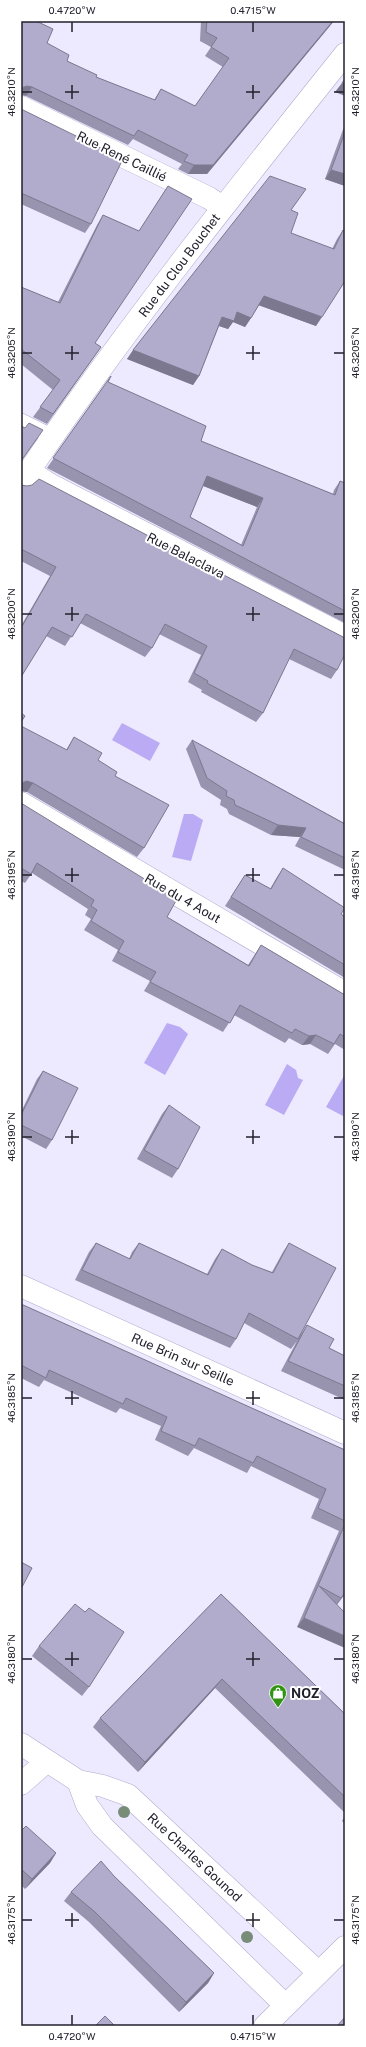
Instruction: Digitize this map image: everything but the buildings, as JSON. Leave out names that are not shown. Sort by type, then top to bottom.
[{"type":"street","name":"Rue du Clou Bouchet","points":[[25,477],[222,207],[345,54]]},
{"type":"street","name":"Rue René Caillié","points":[[21,107],[203,196],[222,207]]},
{"type":"street","name":"Rue Balaclava","points":[[25,477],[51,485],[345,636]]},
{"type":"street","name":"Rue du 4 Aout","points":[[21,803],[345,993]]},
{"type":"street","name":"Rue Brin sur Seille","points":[[21,1286],[345,1432]]},
{"type":"street","name":"Rue Charles Gounod","points":[[21,1744],[78,1781],[103,1786],[128,1795],[318,1972]]},
{"type":"street","points":[[21,1784],[47,1761]]},
{"type":"street","points":[[78,1781],[87,1805],[102,1826],[285,2005]]},
{"type":"street","points":[[265,2026],[345,1946]]},
{"type":"lane","points":[[21,421],[53,437]]},
{"type":"shaded area","points":[[122,723],[160,743],[150,761],[112,740]]},
{"type":"shaded area","points":[[184,814],[193,814],[203,820],[191,861],[172,857]]},
{"type":"shaded area","points":[[167,1023],[180,1027],[188,1034],[165,1075],[144,1063]]},
{"type":"shaded area","points":[[287,1064],[296,1070],[298,1078],[303,1080],[284,1115],[265,1105]]},
{"type":"shaded area","points":[[345,1074],[345,1112],[343,1116],[326,1107]]},
{"type":"place","name":"NOZ","points":[[278,1708]]}]
